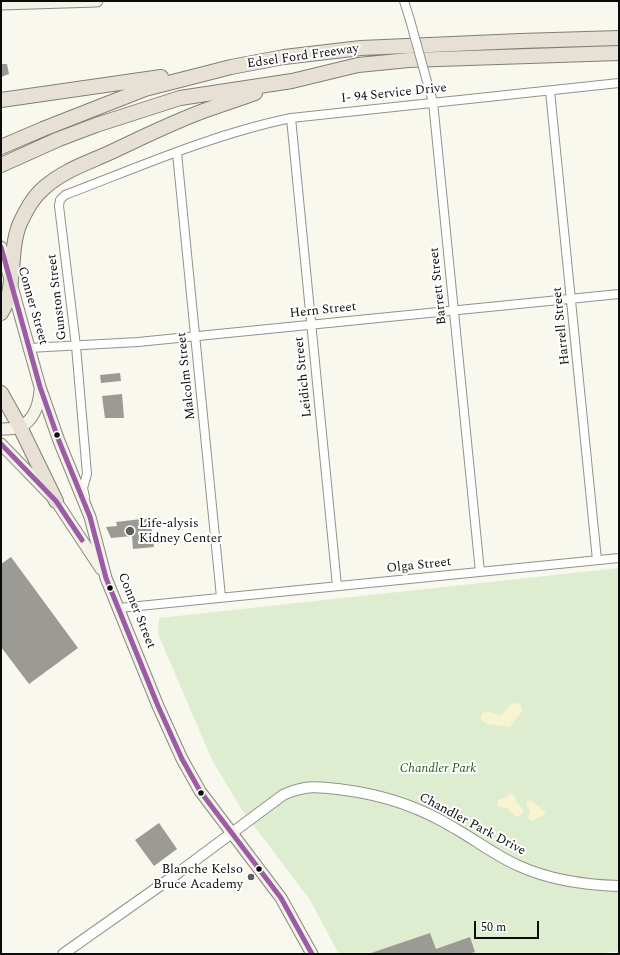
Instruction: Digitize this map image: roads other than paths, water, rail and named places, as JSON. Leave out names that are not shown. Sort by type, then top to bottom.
[{"type":"highway","name":"Edsel Ford Freeway","points":[[1,147],[145,89],[230,67],[284,57],[361,48],[619,38]]},
{"type":"highway","name":"Edsel Ford Freeway","points":[[1,165],[89,128],[180,98],[292,80],[358,65],[409,60],[619,54]]},
{"type":"highway","points":[[1,100],[230,67]]},
{"type":"highway","points":[[1,313],[5,307],[11,282],[14,244],[21,220],[35,196],[56,178],[205,110],[292,80]]},
{"type":"highway","points":[[1,393],[20,427],[56,501]]},
{"type":"main road","points":[[1,4],[97,1]]},
{"type":"main road","name":"Conner Street","points":[[1,247],[40,387],[73,478],[90,516],[106,578],[158,706],[182,759],[200,791],[231,834],[281,898],[312,954]]},
{"type":"main road","points":[[1,429],[20,427],[30,419],[38,406],[40,387]]},
{"type":"main road","points":[[1,444],[56,501],[106,578]]},
{"type":"street","name":"Barrett Street","points":[[404,1],[433,102],[480,572]]},
{"type":"street","name":"I- 94 Service Drive","points":[[177,153],[232,133],[291,118],[619,83]]},
{"type":"street","name":"Harrell Street","points":[[550,90],[597,560]]},
{"type":"street","name":"Leidich Street","points":[[291,118],[337,586]]},
{"type":"street","name":"Malcolm Street","points":[[177,153],[221,597]]},
{"type":"street","name":"Gunston Street","points":[[90,516],[83,488],[87,474],[76,346],[59,206],[60,200],[65,195],[177,153]]},
{"type":"street","name":"Hern Street","points":[[29,348],[76,346],[195,336],[619,294]]},
{"type":"street","name":"Olga Street","points":[[119,608],[619,558]]},
{"type":"street","name":"Chandler Park Drive","points":[[63,954],[178,873],[284,795],[295,790],[309,787],[338,789],[379,796],[421,811],[456,829],[518,866],[567,881],[619,886]]},
{"type":"place","name":"Life-alysis Kidney Center","points":[[130,531]]},
{"type":"place","name":"Blanche Kelso Bruce Academy","points":[[251,877]]},
{"type":"park label","name":"Chandler Park","points":[[438,769]]}]
